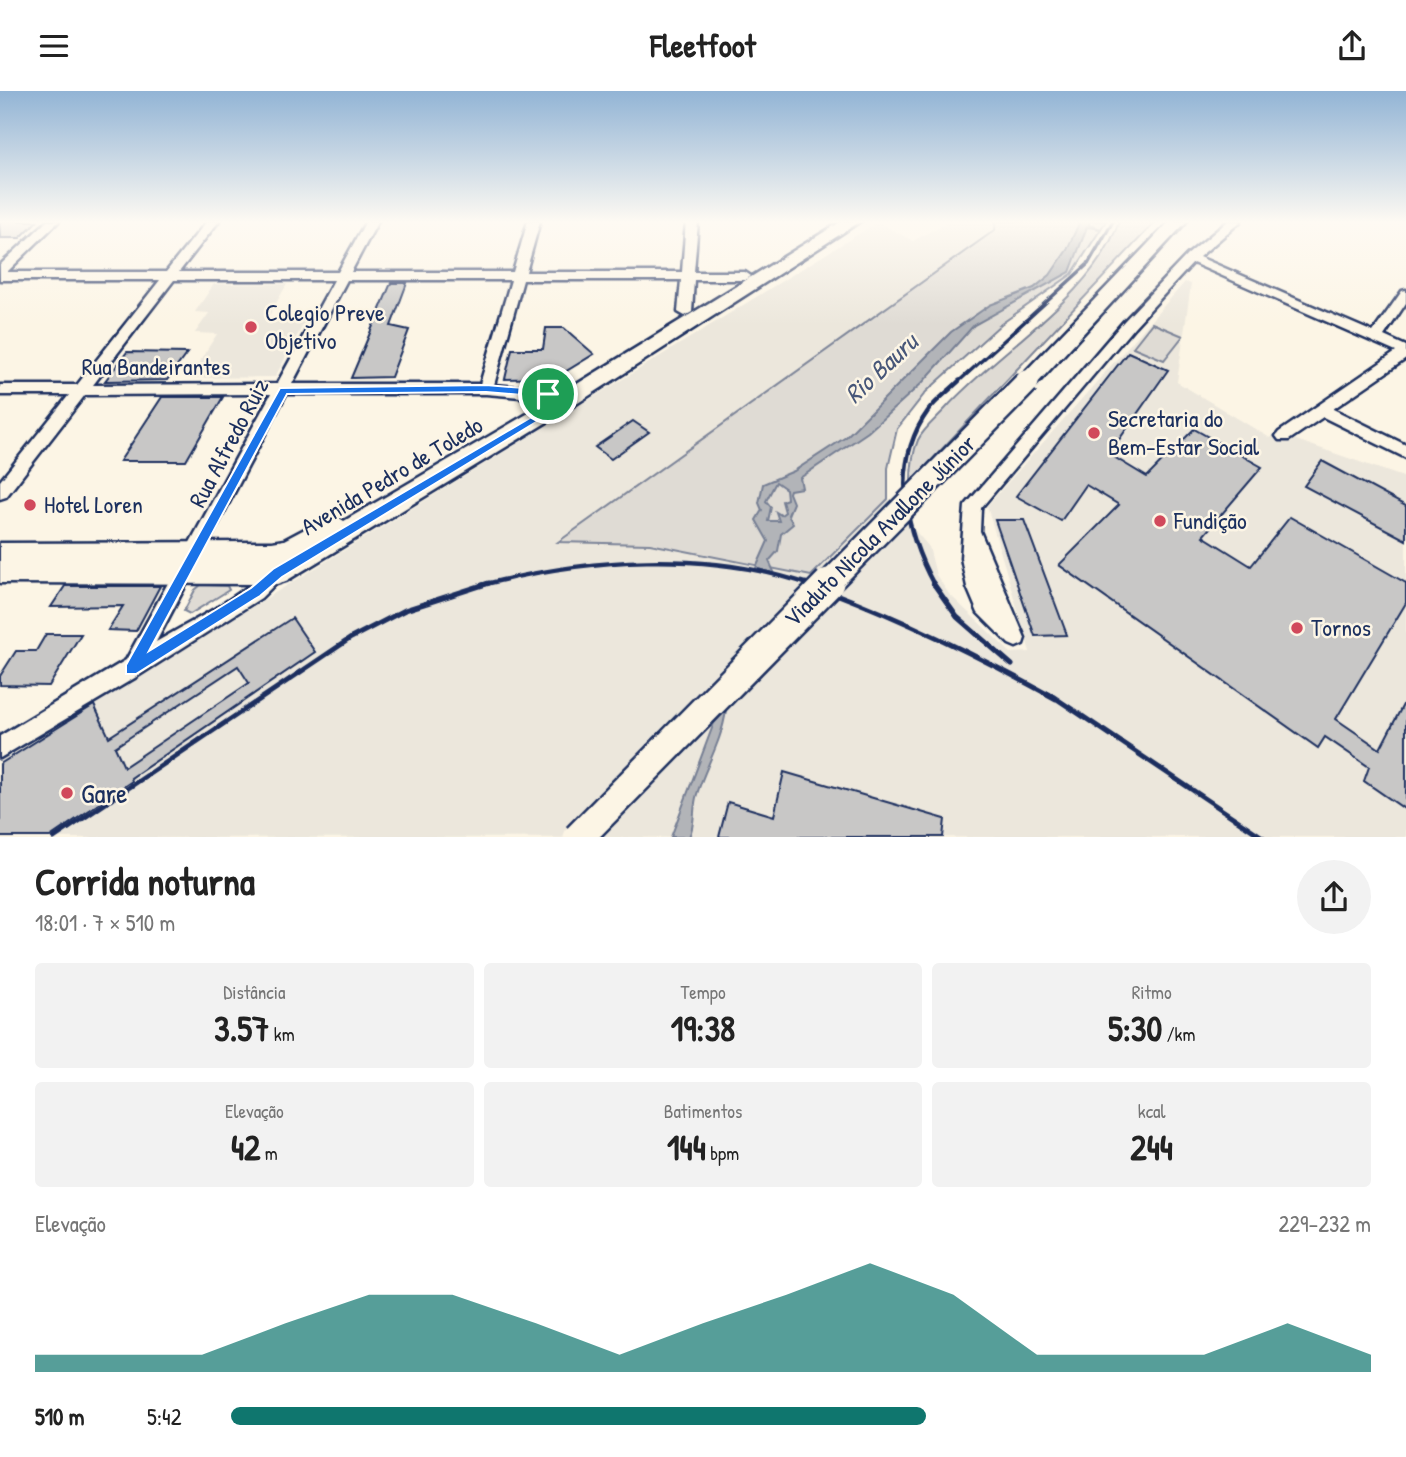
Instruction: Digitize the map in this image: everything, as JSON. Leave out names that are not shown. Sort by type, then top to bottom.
[{"type":"main road","name":"Avenida Pedro de Toledo","points":[[196,552],[289,549],[554,400],[685,311],[787,256]]},
{"type":"main road","name":"Avenida Pedro de Toledo","points":[[277,573],[790,256]]},
{"type":"main road","name":"Viaduto Nicola Avallone Júnior","points":[[579,837],[1027,382],[1146,256]]},
{"type":"main road","points":[[0,553],[196,552]]},
{"type":"main road","points":[[0,572],[184,575],[277,573]]},
{"type":"street","points":[[0,274],[18,256]]},
{"type":"street","points":[[0,493],[185,256]]},
{"type":"street","name":"Rua Alfredo Ruiz","points":[[131,670],[284,390],[353,256]]},
{"type":"street","points":[[486,389],[524,256]]},
{"type":"street","points":[[685,311],[691,256]]},
{"type":"street","points":[[970,527],[1016,638],[984,607],[975,587],[970,558],[970,527],[973,506],[1129,324],[1194,256]]},
{"type":"street","points":[[1191,258],[1406,352],[1284,436]]},
{"type":"street","points":[[0,274],[745,276]]},
{"type":"street","points":[[1376,337],[1405,297]]},
{"type":"street","name":"Rua Bandeirantes","points":[[0,390],[486,389],[554,400]]},
{"type":"street","points":[[1322,410],[1406,452]]},
{"type":"street","points":[[3,740],[131,670],[255,592],[277,573]]},
{"type":"shaded area","points":[[823,256],[958,256],[559,542],[650,544],[811,576],[888,499],[929,547],[936,575],[949,594],[1011,653],[1030,652],[987,506],[1185,282],[1191,284],[1177,382],[1270,438],[1276,433],[1406,478],[1406,837],[0,837],[0,762]]},
{"type":"shaded area","points":[[959,256],[1084,256],[1072,274],[1001,324],[926,392],[897,429],[888,468],[888,499],[811,576],[650,544],[558,542]]},
{"type":"shaded area","points":[[1063,256],[1076,256],[1070,272],[974,325],[922,383],[868,432],[800,478],[802,488],[790,490],[789,493],[793,503],[788,515],[793,524],[781,534],[778,551],[769,561],[775,574],[756,568],[768,541],[756,520],[762,510],[759,503],[763,484],[794,471],[846,437],[951,332],[990,305],[1034,288],[1050,275]],"holes":[[[776,482],[786,489],[787,499],[782,501],[785,512],[781,515],[776,512],[779,521],[768,521],[771,507],[766,501]]]},
{"type":"shaded area","points":[[1102,256],[1123,256],[911,482],[914,451],[923,432],[968,386],[1043,321],[1089,274]]},
{"type":"shaded area","name":"Colegio Preve Objetivo","points":[[214,284],[287,284],[266,321],[305,321],[275,377],[189,378],[217,334],[195,333],[209,313],[195,312]]},
{"type":"shaded area","points":[[1152,323],[1183,336],[1164,360],[1133,347]]},
{"type":"shaded area","points":[[201,585],[227,586],[229,590],[190,614],[184,611],[195,590]]},
{"type":"shaded area","points":[[726,710],[721,732],[697,794],[689,837],[671,837],[714,723]]},
{"type":"building","points":[[391,283],[407,283],[391,326],[409,330],[391,377],[351,378]]},
{"type":"building","points":[[546,328],[564,328],[594,354],[555,378],[505,379],[512,349],[543,349]]},
{"type":"building","points":[[127,352],[187,353],[167,380],[105,381]]},
{"type":"building","points":[[1128,352],[1168,370],[1109,454],[1147,477],[1194,429],[1262,467],[1203,536],[1251,566],[1290,517],[1406,583],[1406,603],[1336,719],[1380,749],[1406,699],[1406,810],[1364,781],[1369,767],[1325,737],[1318,748],[1059,565],[1119,505],[1086,485],[1061,521],[1016,496]]},
{"type":"building","points":[[162,397],[223,397],[186,461],[120,461]]},
{"type":"building","points":[[633,421],[649,432],[611,459],[595,447]]},
{"type":"building","points":[[1322,461],[1406,506],[1406,540],[1304,486]]},
{"type":"building","points":[[995,520],[1024,520],[1067,635],[1035,636]]},
{"type":"building","points":[[65,586],[160,586],[136,631],[108,630],[123,606],[51,607]]},
{"type":"building","points":[[292,618],[315,652],[50,837],[0,837],[0,764],[94,705],[109,737]],"holes":[[[238,666],[249,683],[124,767],[115,747]]]},
{"type":"building","points":[[46,634],[81,634],[49,686],[0,685],[0,676],[16,651],[36,651]]},
{"type":"building","points":[[784,772],[945,819],[943,837],[719,837],[728,802],[774,816]]},
{"type":"railway","points":[[957,383],[1088,264],[1093,256]]},
{"type":"railway","points":[[933,583],[915,543],[909,521],[906,475],[916,432],[931,407],[959,381]]},
{"type":"railway","points":[[485,584],[563,569],[647,561],[730,566],[811,585]]},
{"type":"railway","points":[[485,584],[489,583]]},
{"type":"railway","points":[[806,583],[934,636],[1056,699]]},
{"type":"railway","points":[[933,583],[957,617],[1012,665]]},
{"type":"railway","points":[[55,837],[351,638],[405,610],[485,584]]},
{"type":"railway","points":[[1048,693],[1263,837]]},
{"type":"place","name":"Colegio Preve Objetivo","points":[[251,327]]},
{"type":"place","name":"Secretaria do Bem-Estar Social","points":[[1094,433]]},
{"type":"place","name":"Hotel Loren","points":[[30,505]]},
{"type":"place","name":"Fundição","points":[[1160,521]]},
{"type":"place","name":"Tornos","points":[[1297,628]]},
{"type":"place","name":"Gare","points":[[67,793]]},
{"type":"route","points":[[486,389],[548,394],[559,405],[277,573],[255,592],[131,670],[284,390],[486,389]]},
{"type":"water label","name":"Rio Bauru","points":[[881,368]]}]
